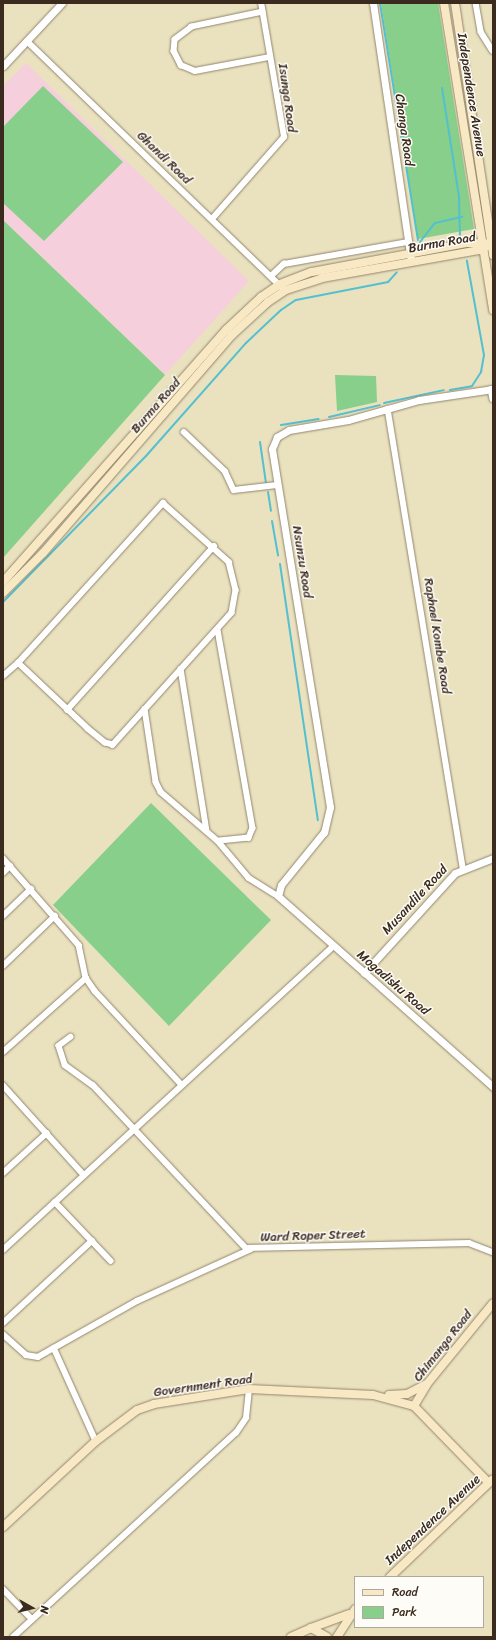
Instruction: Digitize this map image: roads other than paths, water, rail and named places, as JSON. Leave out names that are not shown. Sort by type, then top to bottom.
[{"type":"main road","name":"Independence Avenue","points":[[444,3],[493,310]]},
{"type":"main road","name":"Independence Avenue","points":[[455,3],[493,255]]},
{"type":"main road","name":"Burma Road","points":[[3,582],[226,330],[280,284],[312,272],[411,258],[492,243]]},
{"type":"main road","name":"Burma Road","points":[[3,593],[43,553],[232,335],[258,310],[286,290],[322,278],[411,258]]},
{"type":"main road","name":"Chimanga Road","points":[[414,1406],[427,1384],[493,1304]]},
{"type":"main road","points":[[384,1396],[407,1394],[427,1384]]},
{"type":"main road","name":"Government Road","points":[[3,1527],[96,1441],[137,1410],[154,1404],[249,1389],[384,1396],[414,1406],[491,1481]]},
{"type":"main road","name":"Independence Avenue","points":[[391,1576],[491,1481]]},
{"type":"main road","points":[[290,1637],[352,1612]]},
{"type":"main road","points":[[337,1637],[352,1612]]},
{"type":"main road","points":[[311,1628],[327,1637]]},
{"type":"street","name":"Isunga Road","points":[[212,219],[283,139],[261,3]]},
{"type":"street","name":"Changa Road","points":[[373,3],[411,258]]},
{"type":"street","points":[[476,3],[481,32],[493,51]]},
{"type":"street","points":[[3,66],[60,4]]},
{"type":"street","points":[[263,12],[192,27],[175,40],[174,51],[181,65],[195,71],[270,57]]},
{"type":"street","name":"Ghandi Road","points":[[27,41],[286,290]]},
{"type":"street","points":[[271,276],[284,264],[408,242]]},
{"type":"street","points":[[492,389],[493,399]]},
{"type":"street","name":"Nsunzu Road","points":[[278,896],[281,885],[324,832],[330,807],[272,449],[280,433],[388,409],[492,389]]},
{"type":"street","name":"Raphael Kombe Road","points":[[388,409],[463,867]]},
{"type":"street","points":[[184,432],[225,471],[234,490],[277,485]]},
{"type":"street","points":[[3,676],[18,663],[161,504],[214,546],[229,562],[236,600],[232,613],[111,745],[67,710],[18,663]]},
{"type":"street","points":[[67,710],[214,546]]},
{"type":"street","points":[[218,630],[252,828],[249,838],[218,841]]},
{"type":"street","points":[[181,669],[207,831]]},
{"type":"street","points":[[145,709],[158,787],[218,841],[240,870],[278,896]]},
{"type":"street","points":[[3,858],[79,945],[86,978],[182,1085]]},
{"type":"street","name":"Musandile Road","points":[[364,973],[463,867],[493,858]]},
{"type":"street","points":[[3,873],[10,866]]},
{"type":"street","points":[[3,916],[31,889]]},
{"type":"street","name":"Mogadishu Road","points":[[278,896],[332,947],[364,973],[493,1087]]},
{"type":"street","points":[[3,966],[55,916]]},
{"type":"street","points":[[3,1250],[84,1175],[136,1131],[182,1085],[332,947]]},
{"type":"street","points":[[3,1052],[86,978]]},
{"type":"street","name":"Ward Roper Street","points":[[71,1037],[59,1046],[65,1065],[93,1085],[240,1244],[251,1249],[469,1243],[493,1252]]},
{"type":"street","points":[[3,1085],[84,1175]]},
{"type":"street","points":[[3,1173],[47,1133]]},
{"type":"street","points":[[55,1202],[111,1261]]},
{"type":"street","points":[[3,1323],[92,1242]]},
{"type":"street","points":[[3,1334],[30,1357],[54,1348],[137,1301],[251,1249]]},
{"type":"street","points":[[54,1348],[96,1441]]},
{"type":"street","points":[[13,1637],[236,1433],[247,1415],[249,1389]]},
{"type":"street","points":[[3,1589],[32,1620]]},
{"type":"waterway","points":[[380,3],[418,240]]},
{"type":"waterway","points":[[442,88],[459,197],[460,239]]},
{"type":"waterway","points":[[420,242],[435,223],[462,217]]},
{"type":"waterway","points":[[450,390],[472,386],[481,372],[484,355],[467,261]]},
{"type":"waterway","points":[[3,602],[146,456],[246,343],[281,310],[296,300],[388,282],[397,272]]},
{"type":"waterway","points":[[384,403],[444,390]]},
{"type":"waterway","points":[[329,417],[380,405]]},
{"type":"waterway","points":[[281,425],[319,419]]},
{"type":"waterway","points":[[260,442],[266,483]]},
{"type":"waterway","points":[[268,492],[271,511]]},
{"type":"waterway","points":[[272,521],[278,555]]},
{"type":"waterway","points":[[280,564],[318,820]]}]
